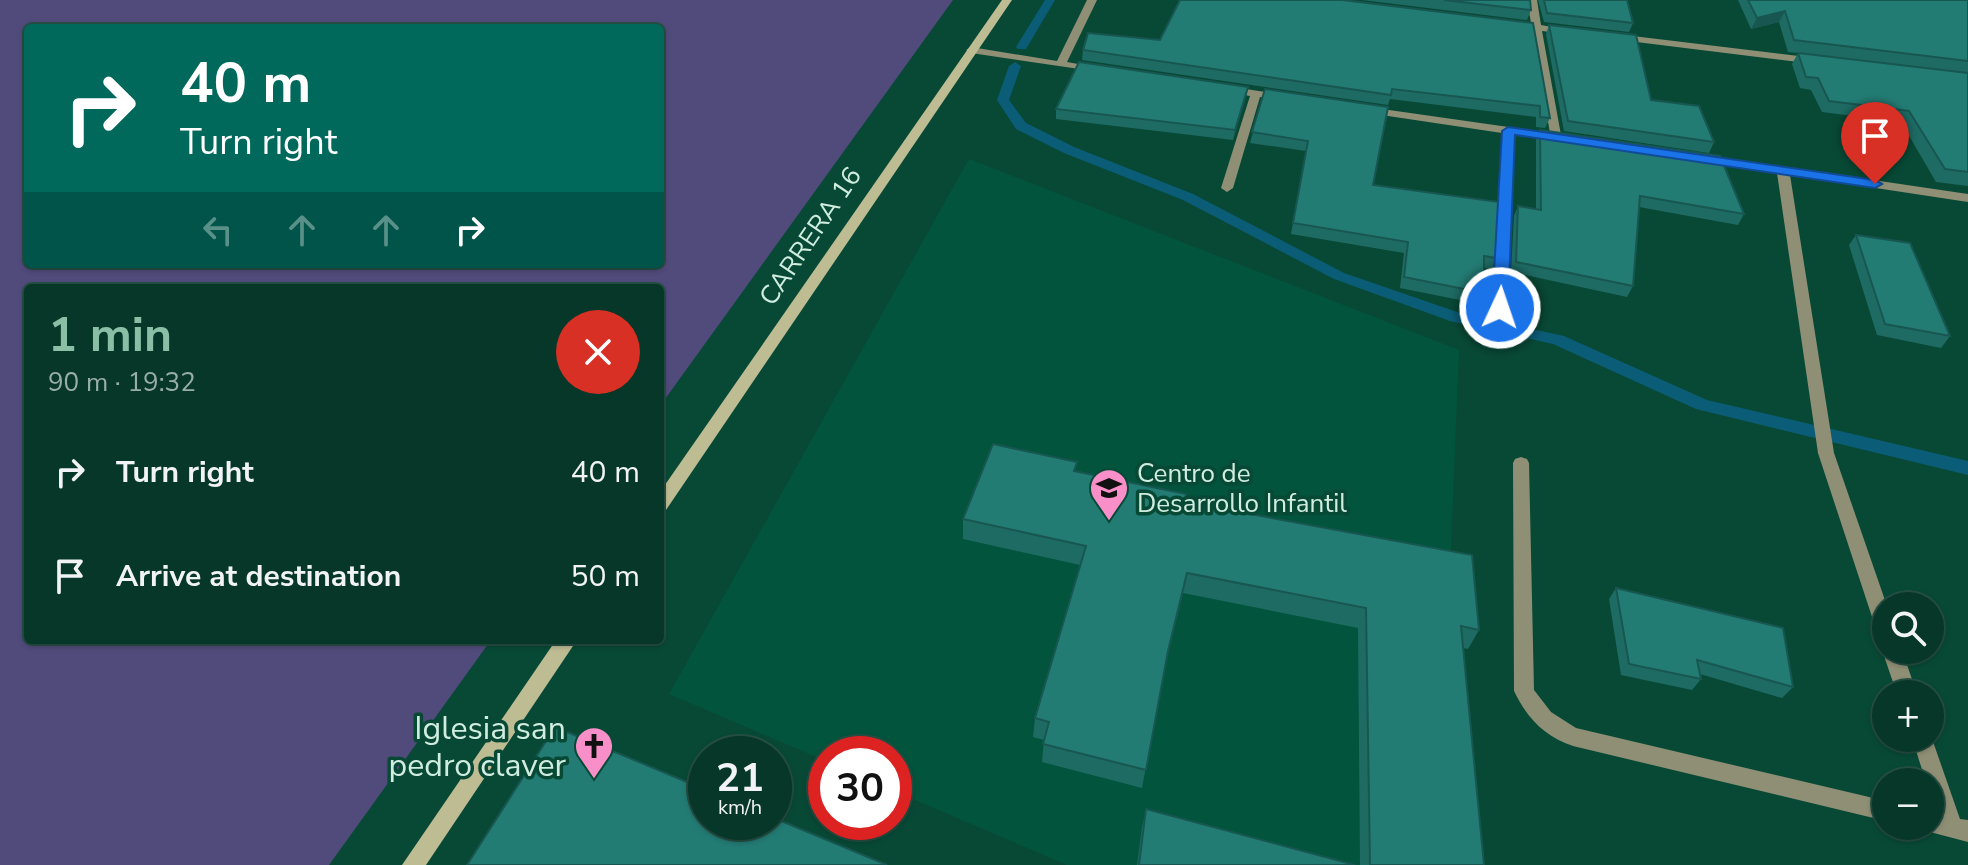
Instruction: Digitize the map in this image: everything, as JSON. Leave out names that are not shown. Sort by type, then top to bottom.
[{"type":"main road","name":"CARRERA 16","points":[[664,499],[1007,0]]},
{"type":"main road","points":[[413,865],[564,644]]},
{"type":"street","points":[[1060,65],[1092,0]]},
{"type":"street","points":[[1532,0],[1556,137]]},
{"type":"street","points":[[1506,23],[1583,33]]},
{"type":"street","points":[[1598,34],[1829,62]]},
{"type":"street","points":[[971,50],[1106,71]]},
{"type":"street","points":[[1211,87],[1303,100]]},
{"type":"street","points":[[1227,188],[1256,93]]},
{"type":"street","points":[[1351,107],[1571,139]]},
{"type":"street","points":[[1500,308],[1508,131]]},
{"type":"street","points":[[1692,157],[1968,198]]},
{"type":"street","points":[[1783,171],[1826,453],[1873,592]]},
{"type":"street","points":[[1521,463],[1524,691],[1533,710],[1559,731],[1573,737],[1872,808]]},
{"type":"street","points":[[1928,752],[1960,829]]},
{"type":"shaded area","points":[[0,0],[953,0],[664,400],[664,284],[24,284],[24,644],[488,644],[329,865],[0,865]]},
{"type":"shaded area","name":"Centro de Desarrollo Infantil","points":[[969,159],[1459,350],[1438,865],[1067,865],[912,799],[912,736],[808,736],[808,753],[792,746],[792,736],[767,736],[669,694]]},
{"type":"building","points":[[1180,0],[1342,0],[1533,23],[1550,118],[1540,117],[1540,106],[1392,89],[1391,95],[1083,50],[1088,33],[1160,40]]},
{"type":"building","points":[[1444,0],[1530,0],[1531,10]]},
{"type":"building","points":[[1544,0],[1627,0],[1633,23],[1547,13]]},
{"type":"building","points":[[1748,0],[1968,0],[1968,61],[1794,40],[1785,11],[1757,18]]},
{"type":"building","points":[[1549,25],[1636,35],[1651,100],[1699,106],[1714,142],[1568,121]]},
{"type":"building","points":[[1798,53],[1968,73],[1968,172],[1945,169],[1909,111],[1829,101],[1818,78],[1806,77]]},
{"type":"building","points":[[1079,62],[1248,87],[1235,130],[1056,109]]},
{"type":"building","points":[[1265,89],[1388,107],[1373,185],[1499,202],[1496,258],[1484,256],[1484,293],[1404,277],[1408,242],[1293,223],[1308,141],[1252,132]]},
{"type":"building","points":[[1540,130],[1720,156],[1744,214],[1640,196],[1633,286],[1516,262],[1518,206],[1541,210]]},
{"type":"building","points":[[1856,235],[1910,243],[1950,336],[1885,324]]},
{"type":"building","points":[[993,444],[1077,462],[1074,471],[1186,494],[1185,502],[1472,555],[1479,630],[1461,626],[1484,865],[1370,865],[1366,608],[1187,573],[1168,651],[1146,770],[1043,744],[1049,722],[1035,718],[1086,546],[963,519]]},
{"type":"building","points":[[1616,588],[1783,628],[1793,687],[1697,660],[1701,679],[1629,664]]},
{"type":"building","name":"Iglesia san pedro claver","points":[[555,727],[688,782],[688,840],[792,840],[792,825],[808,832],[808,840],[827,840],[887,865],[467,865]]},
{"type":"building","points":[[1146,809],[1355,865],[1139,865]]},
{"type":"waterway","points":[[1022,47],[1050,0]]},
{"type":"waterway","points":[[1015,66],[1003,100],[1021,126],[1069,150],[1188,197],[1339,276],[1456,317],[1558,340],[1702,405],[1968,468]]},
{"type":"place","name":"Centro de Desarrollo Infantil","points":[[1109,522]]},
{"type":"place","name":"Iglesia san pedro claver","points":[[594,780]]},
{"type":"route","points":[[1500,308],[1508,131],[1875,184]]}]
